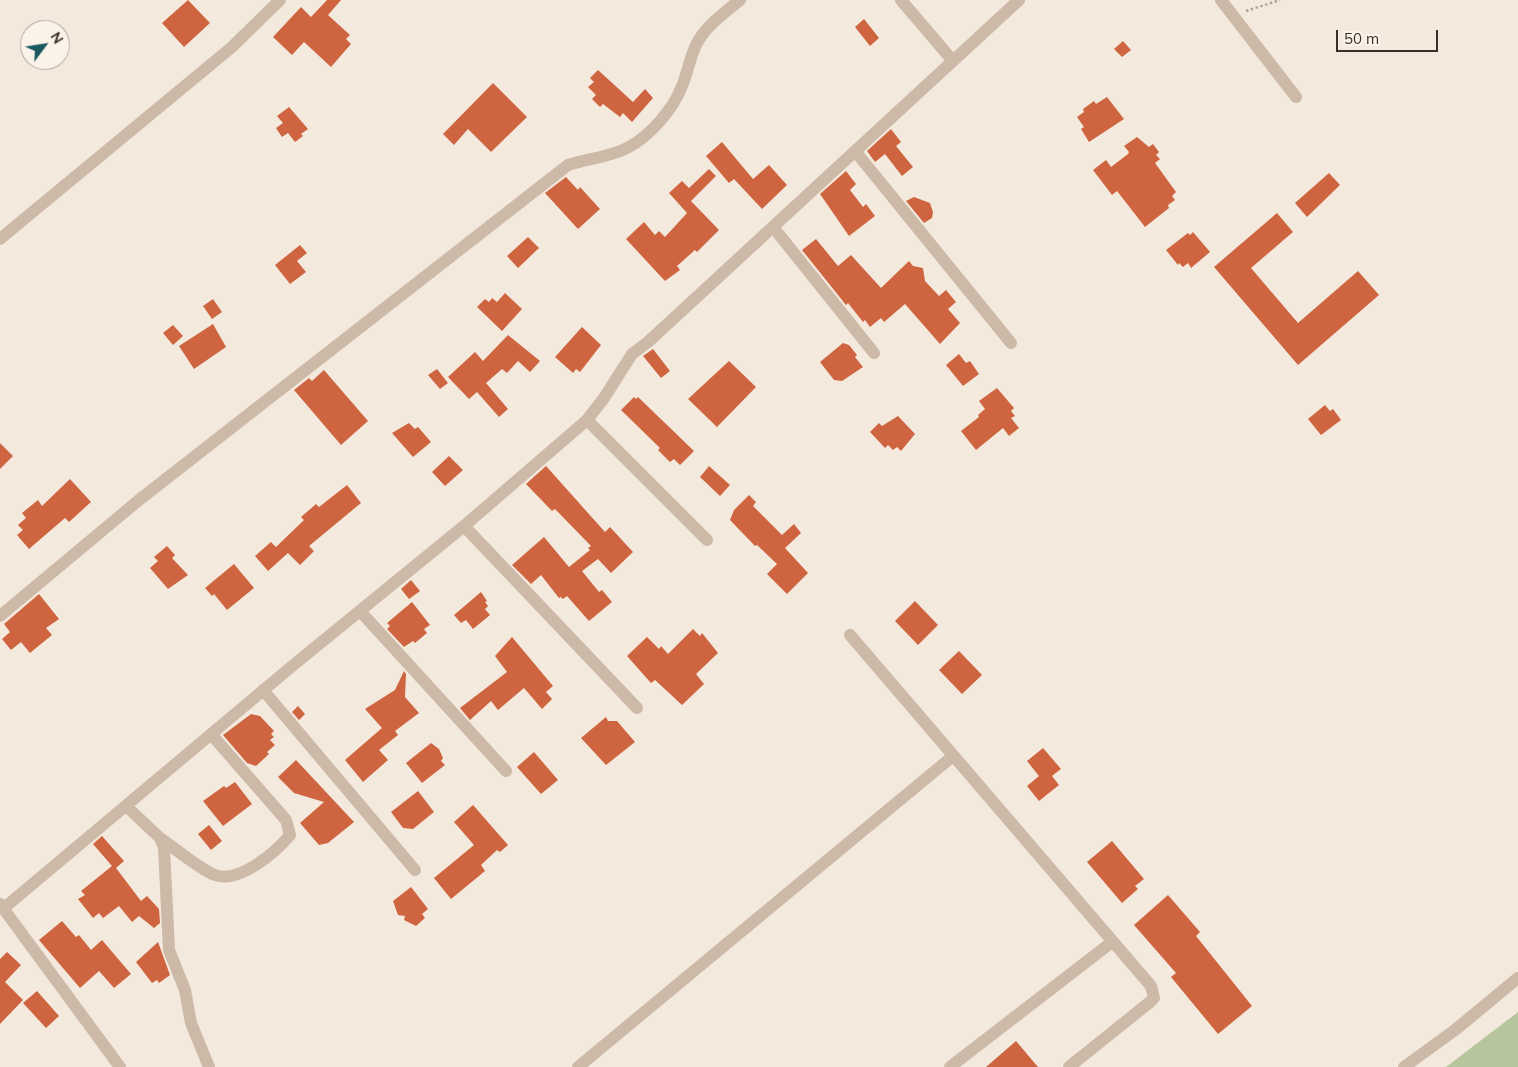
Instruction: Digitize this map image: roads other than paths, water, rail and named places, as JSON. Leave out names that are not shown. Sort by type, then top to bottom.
[{"type":"street","points":[[0,239],[232,47],[280,0]]},
{"type":"street","points":[[0,616],[139,500],[568,165],[584,159],[604,157],[628,148],[646,135],[666,113],[681,88],[696,44],[706,29],[740,0]]},
{"type":"street","points":[[901,0],[953,61]]},
{"type":"street","points":[[120,1067],[2,906],[126,806],[263,690],[464,526],[587,420],[604,398],[632,354],[648,342],[1019,0]]},
{"type":"street","points":[[1221,0],[1296,97]]},
{"type":"street","points":[[855,151],[1011,342]]},
{"type":"street","points":[[773,227],[874,353]]},
{"type":"street","points":[[587,420],[707,540]]},
{"type":"street","points":[[464,526],[637,708]]},
{"type":"street","points":[[360,611],[506,771]]},
{"type":"street","points":[[850,635],[1151,986],[1154,998],[1069,1067]]},
{"type":"street","points":[[263,690],[415,870]]},
{"type":"street","points":[[126,806],[160,838],[215,875],[226,876],[261,862],[290,835],[286,820],[211,734]]},
{"type":"street","points":[[578,1067],[953,756]]},
{"type":"street","points":[[160,838],[166,862],[169,950],[186,990],[191,1023],[209,1067]]},
{"type":"street","points":[[950,1067],[1112,942]]},
{"type":"street","points":[[1404,1067],[1455,1030],[1518,978]]}]
